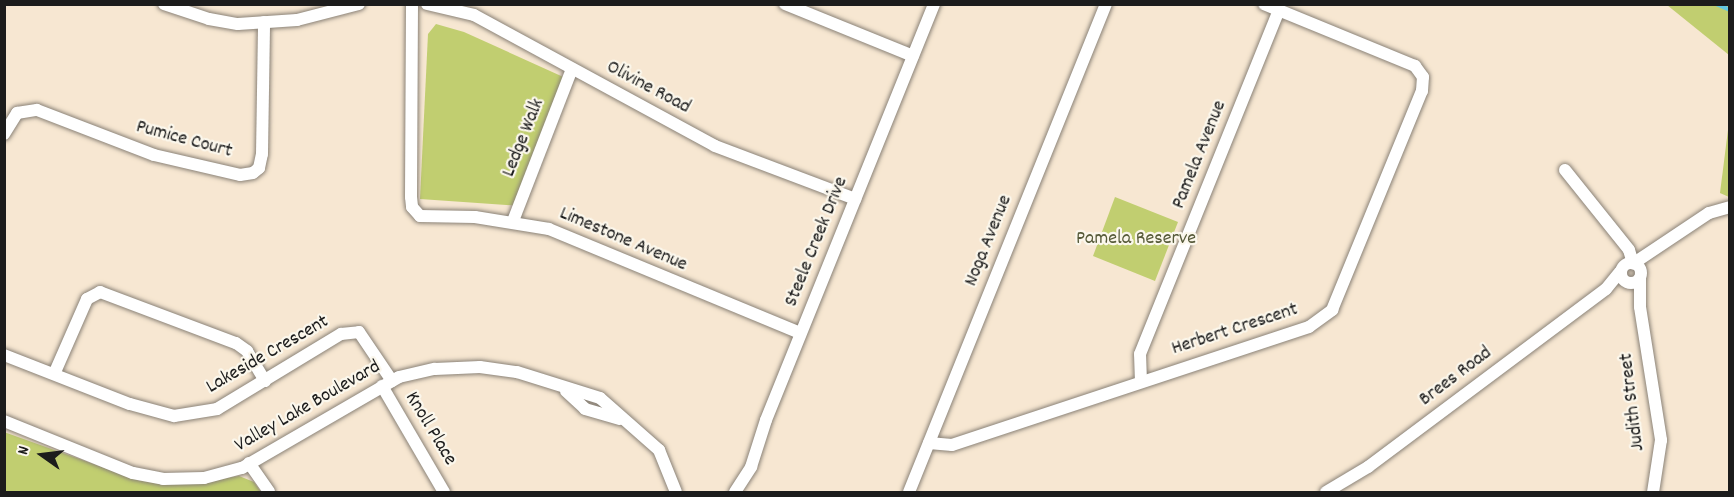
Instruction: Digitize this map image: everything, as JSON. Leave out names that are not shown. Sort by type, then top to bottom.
[{"type":"street","points":[[164,4],[209,20],[264,22],[297,20],[359,4]]},
{"type":"street","name":"Limestone Avenue","points":[[412,4],[412,207],[428,218],[513,221],[566,235],[685,289],[800,333]]},
{"type":"street","name":"Olivine Road","points":[[428,4],[474,15],[716,146],[855,199]]},
{"type":"street","points":[[785,4],[913,56]]},
{"type":"street","name":"Steele Creek Drive","points":[[735,492],[752,466],[800,333],[934,4]]},
{"type":"street","name":"Noga Avenue","points":[[909,492],[1106,4]]},
{"type":"street","points":[[1264,4],[1279,10]]},
{"type":"street","name":"Herbert Crescent","points":[[929,443],[952,446],[1309,327],[1332,310],[1422,91],[1423,77],[1415,66],[1279,10]]},
{"type":"street","name":"Pamela Avenue","points":[[1141,382],[1140,354],[1279,10]]},
{"type":"street","name":"Pumice Court","points":[[4,134],[17,113],[37,110],[154,155],[240,175],[253,173],[259,168],[262,154],[264,22]]},
{"type":"street","name":"Ledge Walk","points":[[513,221],[572,69]]},
{"type":"street","name":"Judith Street","points":[[1565,170],[1618,241],[1631,272],[1640,307],[1661,440],[1653,492]]},
{"type":"street","name":"Brees Road","points":[[1326,492],[1368,466],[1709,213],[1730,207]]},
{"type":"street","points":[[55,372],[87,298],[100,292],[236,343],[246,351],[265,381]]},
{"type":"street","name":"Lakeside Crescent","points":[[4,355],[55,372],[130,404],[174,416],[217,408],[341,334],[359,333],[387,384]]},
{"type":"street","name":"Valley Lake Boulevard","points":[[4,421],[133,473],[163,479],[204,478],[249,464],[387,384],[435,369],[480,367],[517,372],[565,390],[600,398],[659,450],[676,492]]},
{"type":"street","name":"Knoll Place","points":[[387,384],[444,492]]},
{"type":"street","points":[[249,464],[269,492]]},
{"type":"green space","points":[[1667,5],[1729,5],[1729,55]]},
{"type":"green space","points":[[436,24],[464,32],[570,80],[521,206],[420,199],[428,34]]},
{"type":"green space","points":[[1729,122],[1729,197],[1720,193]]},
{"type":"green space","name":"Pamela Reserve","points":[[1115,197],[1178,222],[1155,281],[1093,256]]},
{"type":"green space","points":[[4,432],[141,481],[185,484],[239,476],[254,482],[261,492],[5,492]]},
{"type":"waterway","points":[[1716,4],[1730,10]]}]
